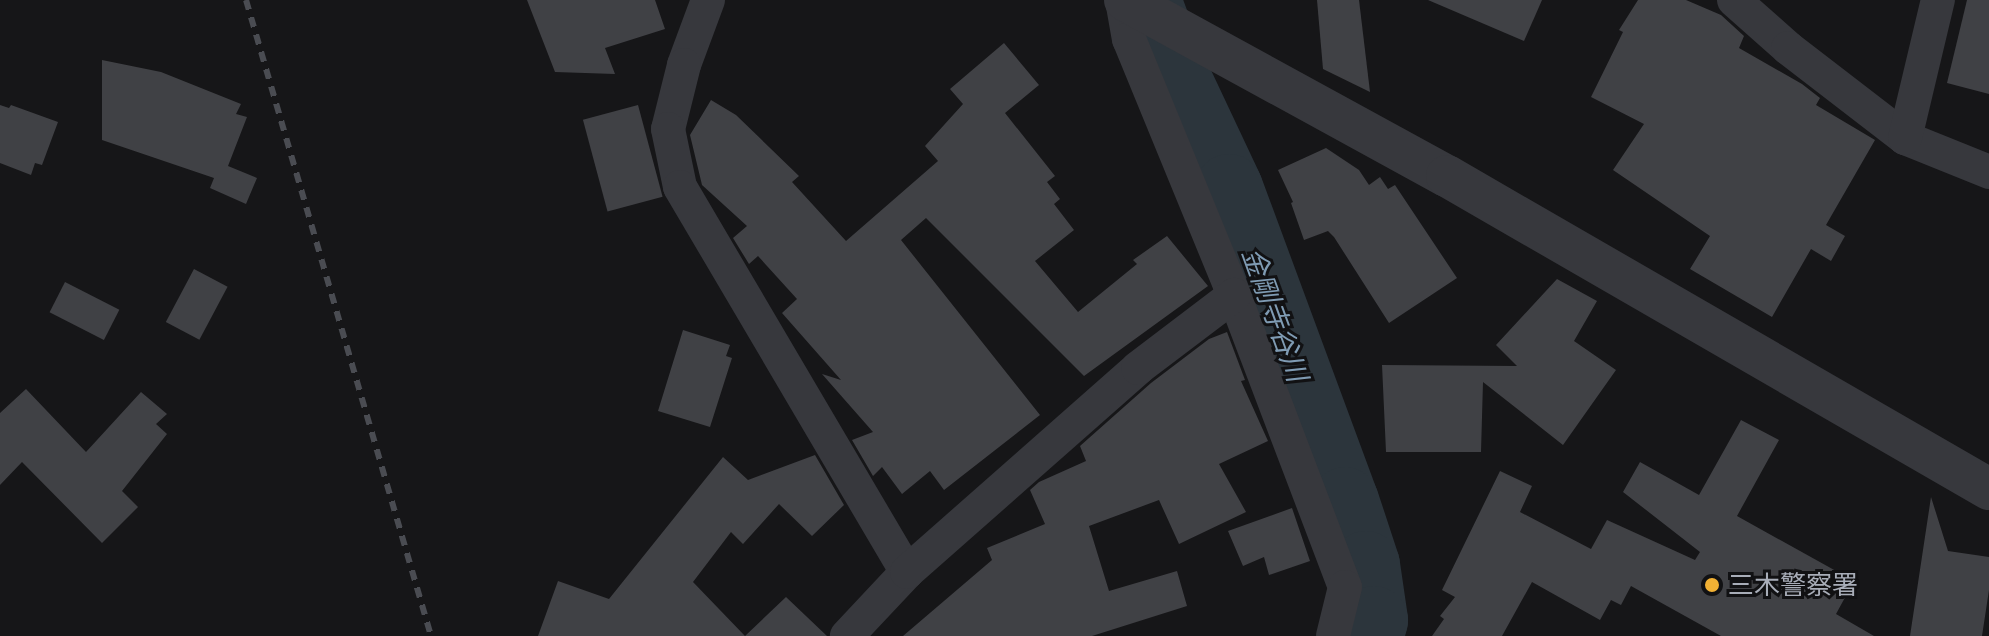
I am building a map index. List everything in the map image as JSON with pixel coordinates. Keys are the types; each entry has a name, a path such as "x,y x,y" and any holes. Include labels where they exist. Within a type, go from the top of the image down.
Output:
{"street":[{"path":"708,0 684,65 668,129 680,187 907,572"},
{"path":"1333,636 1345,587 1234,295 1129,39 1124,0 1177,17 1989,489"},
{"path":"1734,0 1788,48 1905,138 1989,172"},
{"path":"1905,138 1938,0"},
{"path":"847,636 907,572 1138,368 1234,295"}],"building":[{"path":"527,0 655,0 665,29 605,48 615,74 555,72"},
{"path":"1317,0 1359,0 1370,92 1323,69"},
{"path":"1428,0 1542,0 1524,41"},
{"path":"1638,0 1686,0 1721,15 1744,36 1739,48 1802,84 1820,98 1816,105 1875,140 1826,225 1845,236 1831,261 1811,249 1772,317 1690,269 1710,236 1613,170 1644,124 1591,97 1623,32 1619,30"},
{"path":"1967,0 1989,0 1989,94 1947,83"},
{"path":"1004,43 1039,85 1005,113 1055,176 1047,182 1060,199 1054,204 1074,230 1035,261 1078,312 1137,264 1133,260 1167,236 1208,286 1084,376 926,218 901,240 1040,415 944,490 930,471 902,494 882,467 873,476 852,440 873,432 822,374 841,380 782,313 797,299 758,256 749,264 733,238 747,226 702,185 690,135 711,100 736,115 799,176 792,182 846,241 938,161 925,146 963,104 950,89"},
{"path":"102,60 161,72 241,104 236,114 247,117 228,166 257,178 246,204 210,188 214,178 102,140"},
{"path":"0,105 9,108 11,105 58,122 42,165 35,163 31,175 0,163"},
{"path":"638,105 663,197 608,212 583,120"},
{"path":"1326,148 1359,170 1369,185 1380,177 1388,189 1395,185 1457,278 1389,323 1328,231 1304,240 1293,202 1278,170"},
{"path":"194,269 228,287 199,340 166,322"},
{"path":"1557,279 1597,301 1574,341 1616,370 1563,445 1483,382 1481,452 1386,452 1382,365 1517,366 1496,345"},
{"path":"65,282 119,310 104,340 50,312"},
{"path":"683,330 730,345 726,356 732,358 710,427 658,411"},
{"path":"1227,332 1245,380 1241,381 1268,441 1219,464 1246,512 1179,544 1159,500 1089,526 1109,591 1177,571 1187,606 1092,636 903,636 992,560 987,548 1045,524 1030,490 1039,482 1086,461 1080,446 1151,383 1209,339"},
{"path":"26,389 86,452 141,392 167,414 156,424 167,434 122,491 138,507 102,543 22,462 0,485 0,413"},
{"path":"1741,420 1779,440 1737,516 1854,581 1836,614 1874,636 1721,636 1631,586 1621,605 1611,600 1600,620 1532,582 1502,636 1432,636 1444,619 1440,616 1455,597 1442,590 1500,471 1532,486 1520,512 1591,549 1607,520 1695,560 1700,552 1623,492 1640,462 1699,495"},
{"path":"815,455 844,505 812,536 779,504 743,544 731,532 693,582 745,636 538,636 558,581 609,599 723,457 748,480"},
{"path":"1931,497 1948,551 1989,557 1989,590 1982,636 1910,636"},
{"path":"1292,508 1310,561 1269,575 1264,557 1243,566 1228,531"},
{"path":"786,597 827,636 745,636"}],"waterway":[{"name":"金剛寺谷川","path":"1147,0 1171,65 1229,188 1345,501 1366,565 1374,620 1370,636"}],"railway":[{"path":"246,0 431,636"}],"place":[{"name":"三木警察署","path":"1712,585"}]}
